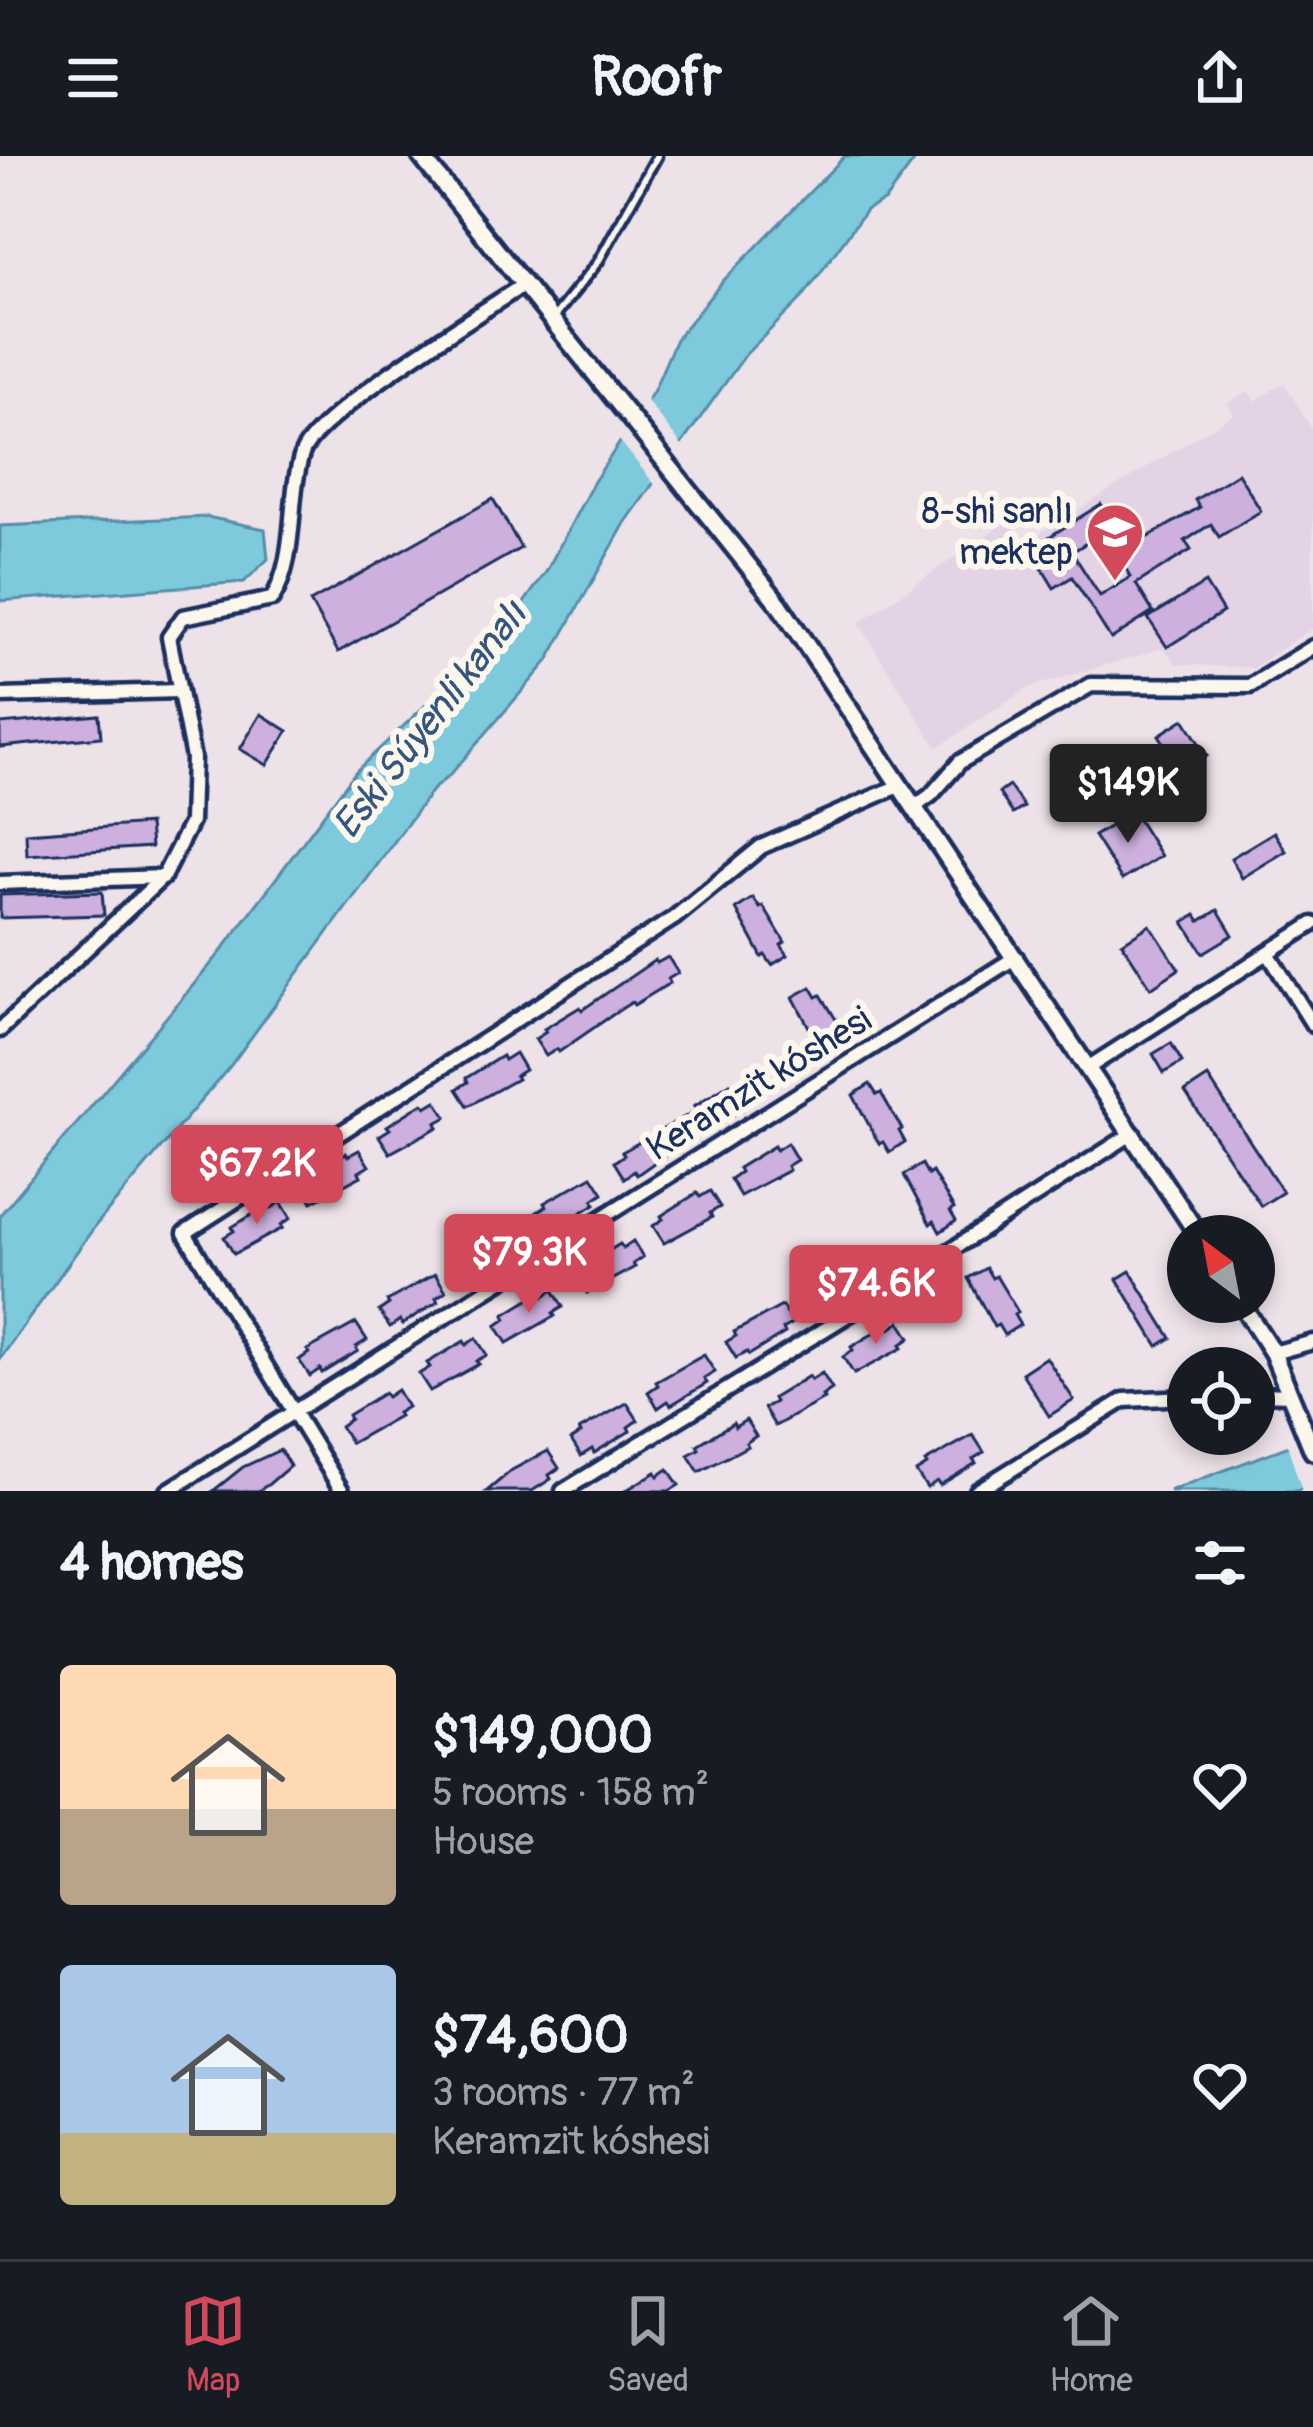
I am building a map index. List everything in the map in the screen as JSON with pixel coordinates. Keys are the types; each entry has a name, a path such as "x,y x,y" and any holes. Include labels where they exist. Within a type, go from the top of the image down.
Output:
{"street":[{"path":"422,156 778,604 1186,1215"},
{"path":"0,1030 163,877 191,822 194,758 169,637 183,617 272,599 285,577 292,502 304,448 374,384 523,285"},
{"path":"916,806 961,762 1091,685 1250,686 1313,647"},
{"path":"0,696 179,691"},
{"path":"342,1491 184,1233 674,918 761,847 901,784"},
{"path":"0,883 163,877"},
{"path":"1090,1067 1313,924"},
{"path":"1268,953 1313,1025"},
{"name":"Keramzit kóshesi","path":"167,1491 1016,957"},
{"path":"563,1491 1133,1133"},
{"path":"1275,1352 1313,1342"},
{"path":"1275,1358 1313,1450"},
{"path":"1275,1394 1291,1394"},
{"path":"976,1491 1124,1400 1167,1398"}],"lane":[{"path":"552,320 598,262 657,156"}],"shaded area":[{"name":"8-shi sanlı mektep","path":"1284,383 1313,431 1313,628 1253,668 1176,664 1164,648 1028,688 937,748 859,623 1009,520 1024,543 1234,414 1228,403 1248,391 1255,401"}],"water":[{"name":"Eski Súyenli kanalı","path":"845,156 918,156 885,200 866,210 802,298 746,354 625,523 548,661 432,790 231,1065 96,1225 0,1359 0,1215 221,952 356,771 503,632 546,572 593,483 653,392 676,339 722,282"},
{"path":"207,517 265,529 268,559 244,582 0,601 0,526"},
{"path":"1313,1437 1313,1483 1297,1491 1169,1491 1275,1455"}],"pier":[{"path":"643,396 686,451 659,490 616,436"},
{"path":"1313,1431 1313,1490 1302,1491 1286,1441"}],"building":[{"path":"1238,473 1261,511 1219,537 1211,524 1185,541 1191,550 1136,584 1153,612 1111,639 1072,577 1054,588 1034,555 1053,543 1049,537 1101,504 1115,525 1072,552 1100,596 1131,577 1117,555 1200,507 1195,500"},
{"path":"493,499 521,548 338,652 310,602"},
{"path":"1205,583 1223,612 1167,647 1148,618"},
{"path":"261,714 288,731 267,765 240,749"},
{"path":"99,715 101,737 0,747 0,724"},
{"path":"1184,719 1207,756 1182,771 1159,735"},
{"path":"1009,786 1024,807 1013,814 999,793"},
{"path":"1133,812 1161,856 1122,880 1094,836"},
{"path":"149,824 151,847 27,855 26,833"},
{"path":"1274,832 1286,851 1242,878 1231,858"},
{"path":"102,892 104,915 0,918 0,895"},
{"path":"753,898 785,942 781,945 788,955 772,965 762,957 736,909"},
{"path":"1218,910 1233,935 1203,953 1184,922 1196,915 1200,921"},
{"path":"1150,925 1179,969 1151,988 1122,943"},
{"path":"668,957 678,973 668,979 670,983 546,1056 535,1039 544,1029 582,1010 655,960"},
{"path":"811,987 843,1031 839,1034 846,1044 829,1054 823,1044 819,1046 793,997"},
{"path":"1171,1043 1182,1062 1164,1073 1153,1054"},
{"path":"515,1053 525,1070 468,1106 457,1089 468,1082 466,1078"},
{"path":"1208,1077 1283,1192 1261,1206 1185,1092"},
{"path":"743,1079 754,1096 743,1103 746,1107 697,1132 637,1175 634,1171 624,1178 614,1162 622,1152"},
{"path":"870,1084 877,1095 881,1093 902,1129 905,1142 889,1152 883,1142 879,1144 853,1095"},
{"path":"436,1101 447,1117 436,1123 438,1127 390,1153 379,1136 390,1129 387,1126 423,1103 426,1107"},
{"path":"787,1143 797,1160 787,1166 789,1170 740,1196 730,1179 740,1172 738,1168"},
{"path":"359,1150 369,1166 359,1172 361,1176 312,1202 302,1185 312,1179 310,1175"},
{"path":"922,1164 954,1209 950,1211 956,1221 940,1232 934,1221 930,1224 904,1175"},
{"path":"592,1176 603,1193 593,1200 595,1204 546,1229 536,1213 544,1203"},
{"path":"710,1191 720,1207 710,1213 712,1217 664,1243 653,1226 661,1216 697,1193 700,1197"},
{"path":"281,1202 291,1218 283,1228 234,1254 224,1237 234,1231 232,1227"},
{"path":"514,1225 525,1242 517,1252 468,1278 458,1261"},
{"path":"633,1241 643,1257 635,1267 587,1293 576,1276 586,1270 584,1266"},
{"path":"861,1256 872,1273 861,1280 864,1284 815,1309 805,1293 815,1287 813,1283"},
{"path":"986,1268 1018,1312 1014,1315 1020,1325 1004,1335 998,1325 994,1327 968,1278"},
{"path":"1130,1271 1171,1338 1158,1346 1117,1279"},
{"path":"435,1274 446,1291 436,1298 438,1302 390,1327 379,1311 387,1301"},
{"path":"553,1290 563,1307 507,1343 496,1326 506,1319 504,1315"},
{"path":"782,1306 793,1323 783,1329 785,1333 736,1358 726,1342 736,1336 734,1332"},
{"path":"900,1322 910,1338 902,1348 854,1374 843,1357 851,1347"},
{"path":"356,1323 367,1340 356,1347 358,1351 310,1376 299,1360 307,1350"},
{"path":"476,1338 487,1355 430,1391 419,1374 430,1367 427,1363"},
{"path":"704,1355 715,1372 704,1379 707,1383 658,1408 648,1392 656,1382"},
{"path":"1046,1357 1074,1400 1049,1416 1022,1373"},
{"path":"822,1373 832,1389 824,1399 775,1426 764,1408 809,1376 811,1380"},
{"path":"397,1390 407,1407 351,1443 340,1426 350,1419 348,1415"},
{"path":"627,1403 638,1420 628,1427 630,1431 581,1456 571,1440 579,1430"},
{"path":"746,1420 756,1436 748,1446 699,1472 688,1455 699,1449 697,1445"},
{"path":"973,1435 984,1452 973,1459 976,1463 927,1488 916,1472"},
{"path":"280,1450 290,1466 258,1491 213,1491 243,1467"},
{"path":"548,1451 559,1468 549,1475 551,1479 532,1491 487,1491 512,1470"},
{"path":"668,1469 679,1485 669,1491 625,1491 656,1472 658,1476"}],"place":[{"name":"8-shi sanlı mektep","path":"1115,583"}]}
